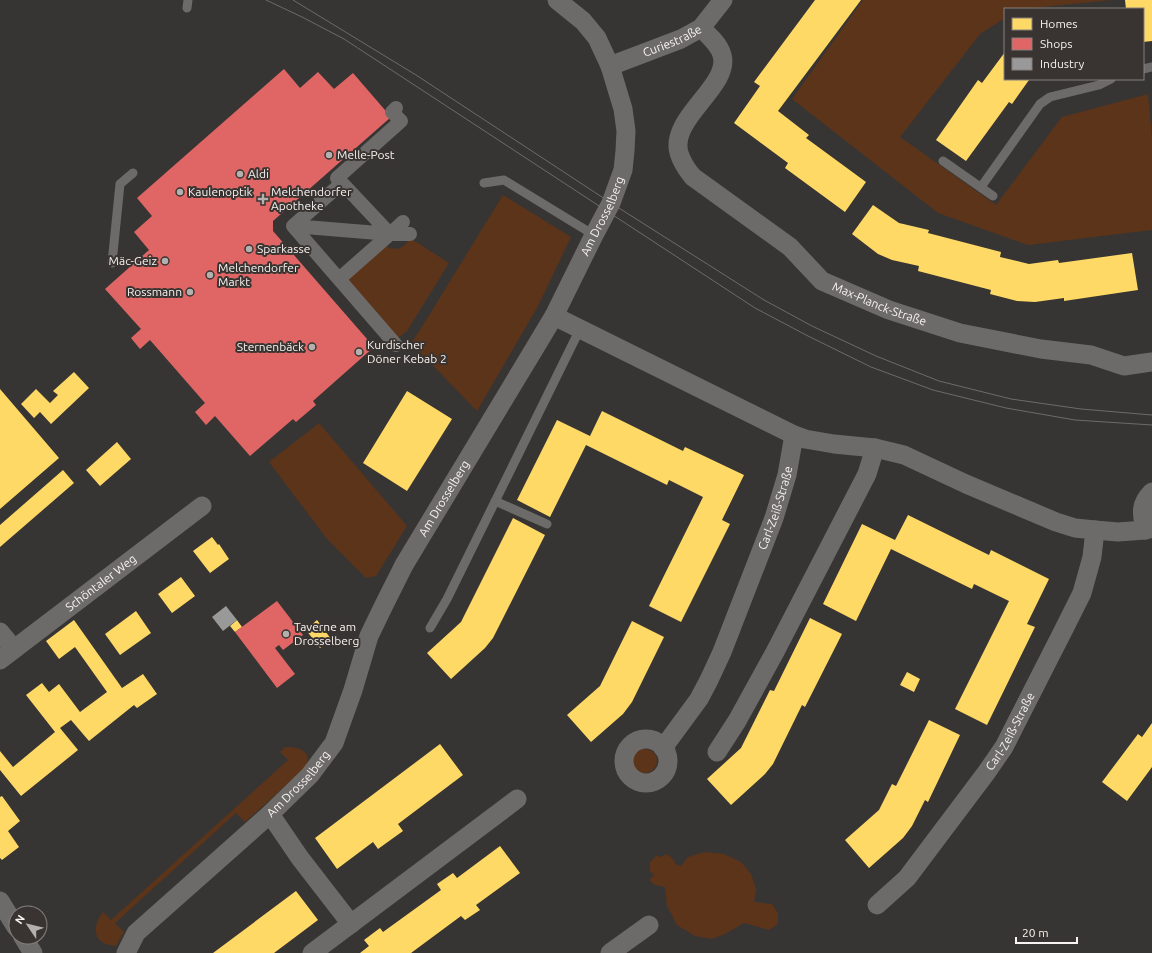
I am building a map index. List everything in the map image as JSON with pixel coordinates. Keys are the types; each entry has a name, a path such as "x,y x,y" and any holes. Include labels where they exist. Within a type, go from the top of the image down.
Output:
{"street":[{"name":"Am Drosselberg","path":"126,953 136,933 270,814 310,775 334,743 353,690 369,636 404,565 530,358 554,316 611,203 623,170 626,131 623,109 610,66 597,38 582,20 557,0"},
{"name":"Curiestraße","path":"610,66 681,39 701,28 723,0"},
{"name":"Max-Planck-Straße","path":"701,28 715,42 722,55 723,66 716,81 686,121 679,138 678,152 683,164 693,177 790,246 822,281 889,310 960,333 1041,349 1091,355 1124,366 1152,362"},
{"path":"390,234 337,178 402,121 392,112 396,108"},
{"path":"293,226 342,183"},
{"path":"338,279 403,222"},
{"path":"293,226 390,234 410,234"},
{"path":"293,226 396,345"},
{"path":"554,316 794,435 805,439 834,444 875,448 904,455 966,484 1056,522 1076,528 1118,532 1148,529 1142,510 1143,504 1152,492"},
{"name":"Carl-Zeiß-Straße","path":"663,748 698,699 722,652 774,518 787,475 794,435"},
{"path":"717,752 737,721 775,652 867,474 875,448"},
{"name":"Schöntaler Weg","path":"7,654 202,506"},
{"name":"Carl-Zeiß-Straße","path":"877,905 907,878 1004,747 1082,593 1092,558 1095,530"},
{"path":"0,632 7,654"},
{"path":"312,953 517,798"},
{"path":"270,814 300,858 351,924"},
{"path":"0,902 8,914"},
{"path":"610,953 649,925"}],"lane":[{"path":"981,187 1040,104 1050,97 1098,85 1109,80"},
{"path":"943,160 993,196"},
{"path":"112,263 120,184 133,172"},
{"path":"484,183 504,180 594,235"},
{"path":"430,628 450,592 531,431 580,329"},
{"path":"495,501 547,524"}],"shaded area":[{"path":"863,0 1111,0 1033,8 1004,8 1004,19 980,34 900,137 996,205 1062,117 1148,94 1152,138 1152,230 1028,245 938,213 792,99"},
{"path":"503,195 571,237 538,306 477,411 411,343"},
{"path":"410,238 449,263 407,331 397,339 344,278 386,246 393,249 403,247"},
{"path":"319,423 407,526 376,576 366,578 327,539 269,462"},
{"path":"285,747 300,749 307,754 307,763 304,769 245,822 236,813 115,923 124,932 116,946 106,944 101,941 96,934 96,926 103,912 111,920 288,760 280,752"},
{"path":"645,749 654,752 657,761 654,770 645,773 636,770 633,761 636,752"},
{"path":"705,852 724,854 741,862 751,874 756,889 754,902 772,904 778,913 778,924 769,930 744,923 725,934 712,939 695,936 677,925 667,906 665,887 655,885 649,880 654,875 650,871 650,862 657,855 660,857 667,854 674,860 675,864 681,866 688,857"}],"building: Homes":[{"path":"815,0 861,0 778,111 809,135 806,138 866,182 845,212 785,168 788,163 734,123 760,86 754,82"},
{"path":"1125,0 1152,0 1152,41 1144,42 1144,8 1126,8"},
{"path":"1004,53 1004,80 1029,80 1012,104 1009,102 966,161 936,140 978,80 982,83"},
{"path":"873,205 899,223 929,230 928,233 1001,252 1000,257 1029,264 1058,260 1059,263 1132,253 1138,290 1064,301 1064,298 1035,302 1017,301 990,294 991,290 918,271 919,266 892,260 878,254 852,234"},
{"path":"74,372 89,388 51,424 40,412 34,418 21,404 36,389 50,403 58,395 53,391"},
{"path":"0,389 59,458 0,509"},
{"path":"407,391 452,419 407,491 363,463"},
{"path":"602,411 683,451 685,447 744,475 722,520 730,524 681,622 649,606 703,497 669,480 667,485 586,445 550,517 517,500 557,420 590,436"},
{"path":"117,442 131,459 100,486 86,470"},
{"path":"63,470 74,483 0,547 0,525"},
{"path":"908,515 989,555 991,550 1049,579 1027,624 1035,627 987,725 955,709 1009,601 974,584 972,589 891,549 856,621 823,604 862,524 895,540"},
{"path":"513,518 545,535 493,638 485,648 451,679 427,653 461,622"},
{"path":"212,537 218,545 219,544 229,559 210,573 193,551"},
{"path":"181,577 195,596 172,613 158,594"},
{"path":"136,611 151,633 120,655 105,634"},
{"path":"810,618 842,634 805,707 802,705 773,764 765,774 731,805 707,779 741,748 770,690 774,691"},
{"path":"74,620 122,688 143,674 157,694 137,708 134,705 89,741 71,720 60,728 78,750 21,796 0,770 0,751 13,767 55,732 26,695 42,683 49,692 59,684 80,712 107,692 75,647 59,659 46,641"},
{"path":"237,620 242,627 235,632 230,626"},
{"path":"317,620 331,639 320,648 306,630"},
{"path":"632,621 664,637 632,702 623,714 591,742 567,715 600,686"},
{"path":"907,672 920,679 914,692 900,685"},
{"path":"929,720 960,735 928,802 925,800 912,826 903,838 869,868 845,840 879,810 892,784 896,786"},
{"path":"1152,723 1152,767 1127,801 1102,782 1138,734 1142,737"},
{"path":"440,744 463,775 398,824 403,831 378,849 373,842 337,869 315,838"},
{"path":"2,796 20,821 8,831 19,847 2,860 0,858 0,797"},
{"path":"500,846 520,873 476,905 480,910 465,920 461,916 411,953 360,953 369,946 364,940 380,928 383,932 441,890 437,884 453,873 457,878"},
{"path":"296,891 318,920 274,953 213,953"}],"building: Shops":[{"name":"Melchendorfer Markt","path":"284,69 300,88 318,72 334,89 353,73 391,117 273,221 273,231 374,347 313,401 316,405 296,422 293,419 250,456 215,416 206,425 195,412 205,403 150,340 140,349 131,338 141,329 105,289 149,250 134,232 152,216 137,198"},
{"path":"277,601 303,635 283,650 279,645 275,648 295,674 277,688 235,632"}],"building: Industry":[{"path":"226,606 237,620 223,631 212,617"}],"tram line":[{"path":"266,0 344,39 755,308 871,367 933,390 1006,408 1075,420 1152,425"},
{"path":"293,0 416,75 611,203 764,300 812,326 876,356 939,381 1011,399 1081,409 1152,415"}],"place":[{"name":"Melle-Post","path":"329,155"},
{"name":"Aldi","path":"240,174"},
{"name":"Kaulenoptik","path":"180,192"},
{"name":"Melchendorfer Apotheke","path":"263,199"},
{"name":"Sparkasse","path":"249,249"},
{"name":"Mäc-Geiz","path":"165,261"},
{"name":"Melchendorfer Markt","path":"210,275"},
{"name":"Rossmann","path":"190,292"},
{"name":"Sternenbäck","path":"312,347"},
{"name":"Kurdischer Döner Kebab 2","path":"359,352"},
{"name":"Taverne am Drosselberg","path":"286,634"}]}
